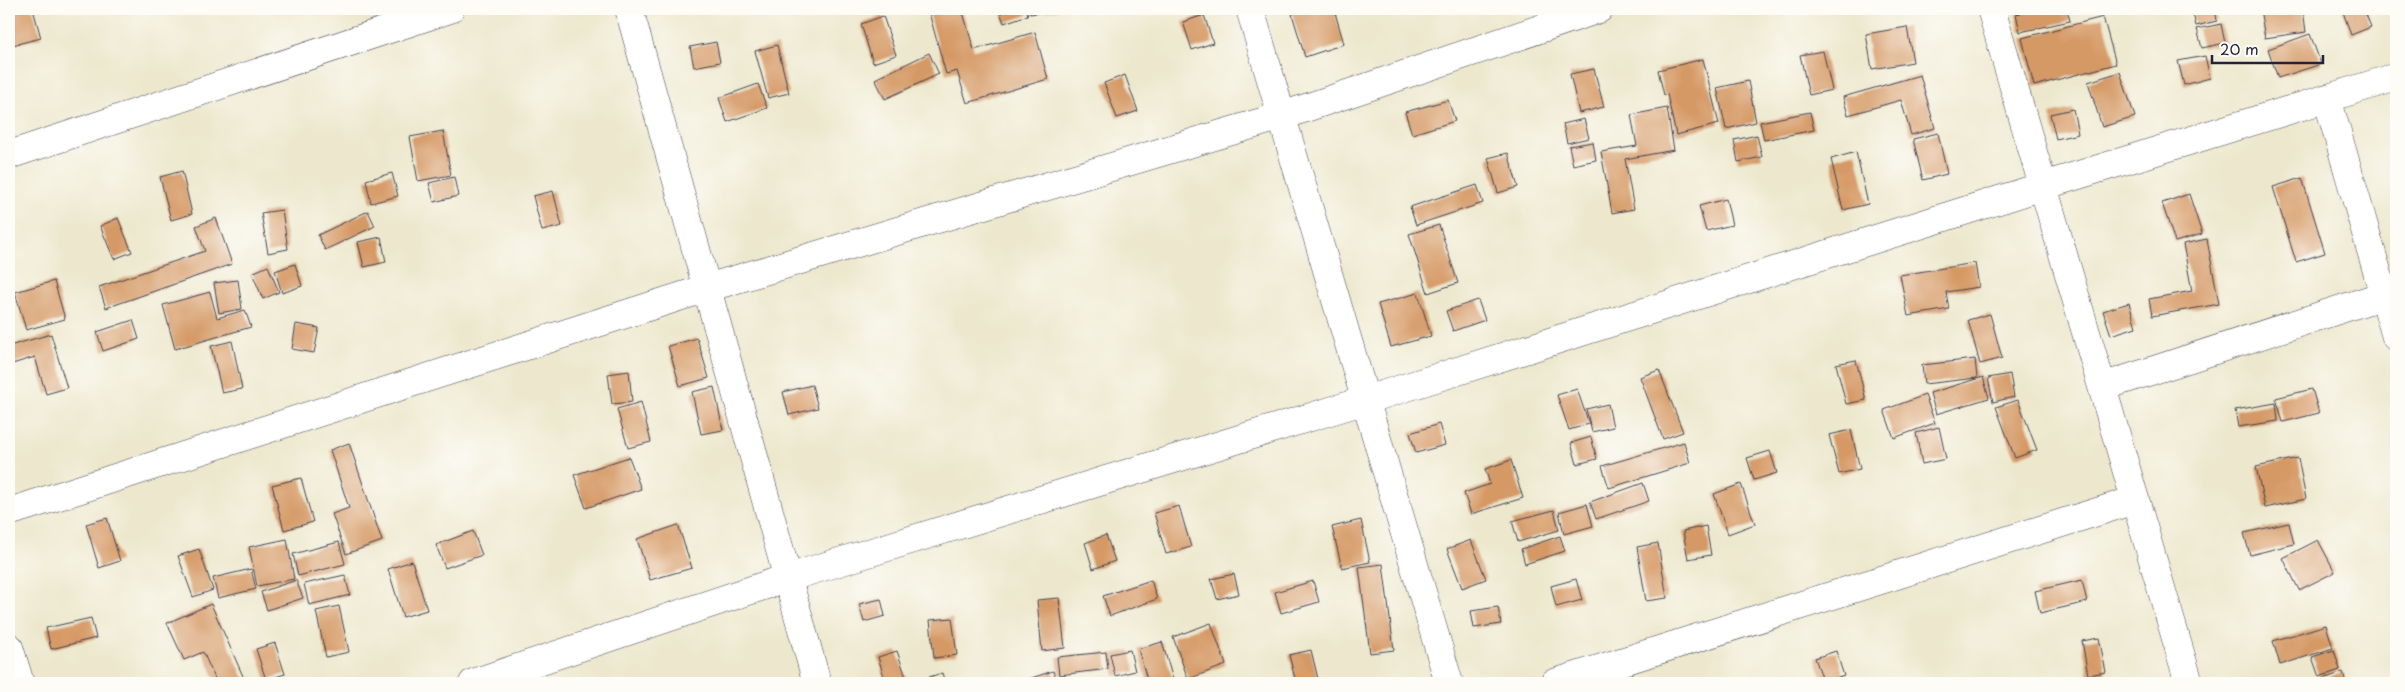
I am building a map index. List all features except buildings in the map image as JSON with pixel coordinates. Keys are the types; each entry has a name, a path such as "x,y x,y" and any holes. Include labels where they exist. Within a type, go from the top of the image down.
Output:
{"street":[{"path":"9,156 450,9"},
{"path":"629,9 817,683"},
{"path":"1250,9 1450,683"},
{"path":"9,512 707,288 1282,116 1599,9"},
{"path":"1991,9 2189,683"},
{"path":"473,683 788,578 1366,400 2396,76"},
{"path":"2327,98 2396,337"},
{"path":"2102,387 2384,295"},
{"path":"1554,683 2135,500"},
{"path":"9,647 20,683"}]}
